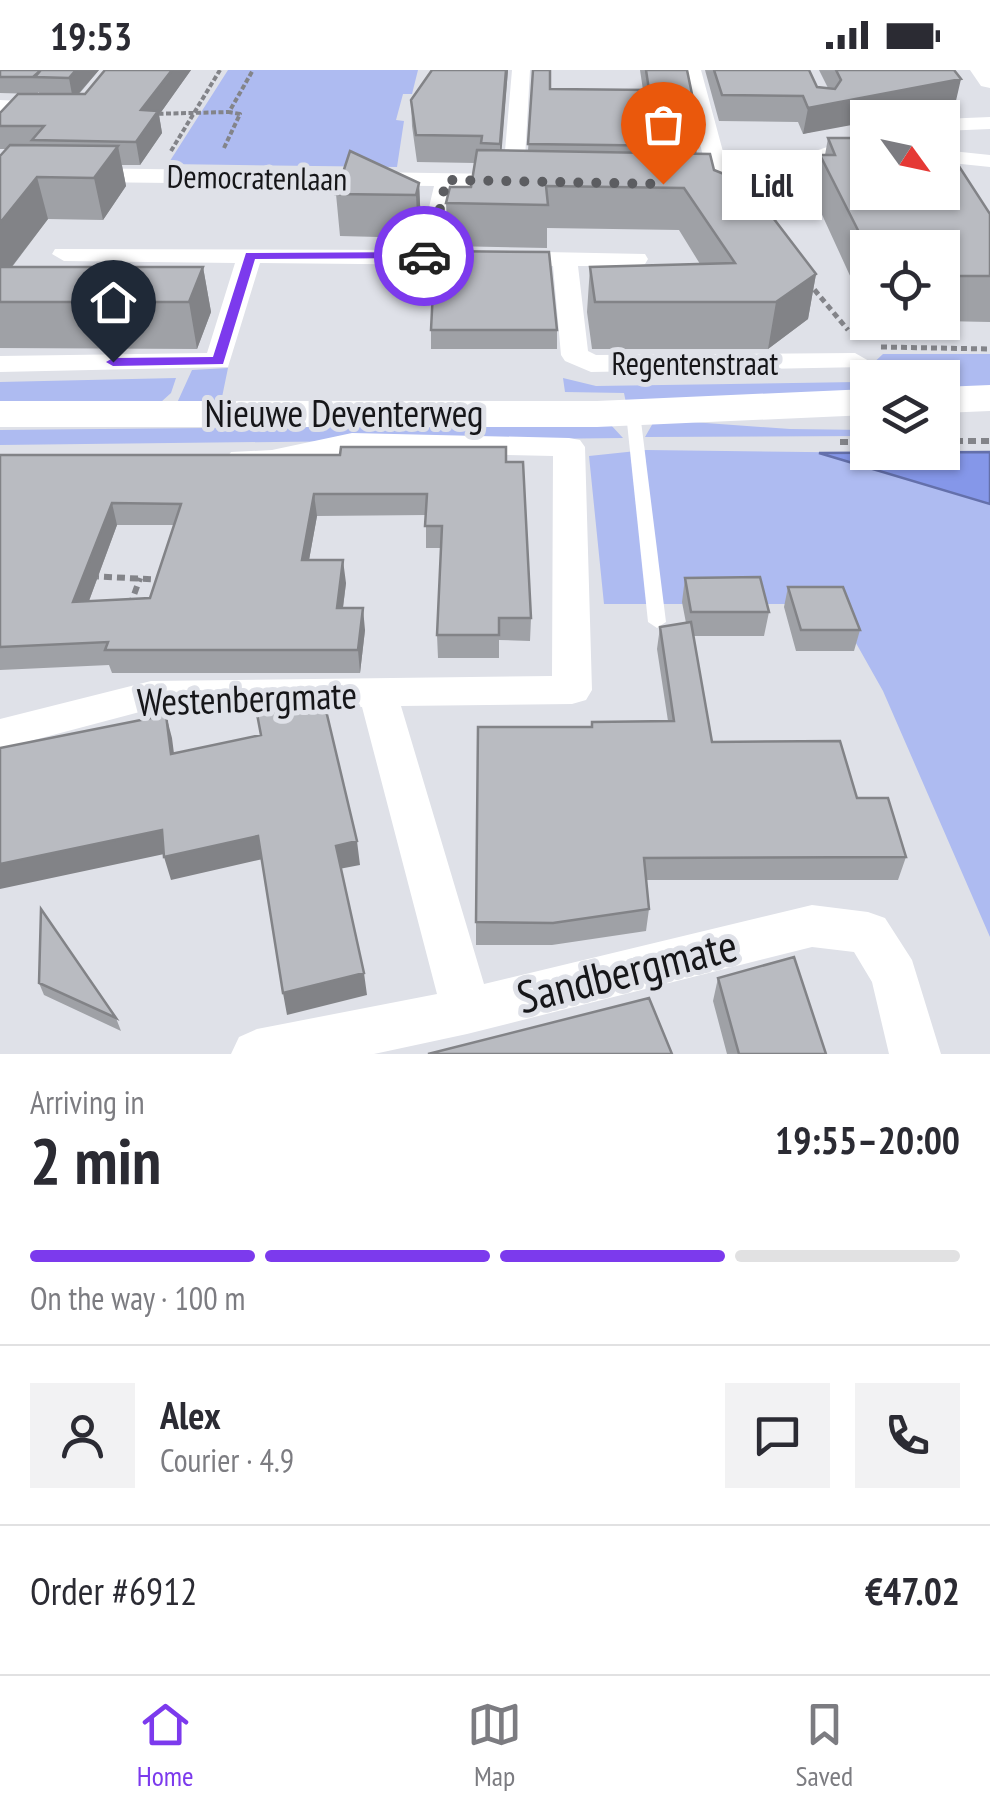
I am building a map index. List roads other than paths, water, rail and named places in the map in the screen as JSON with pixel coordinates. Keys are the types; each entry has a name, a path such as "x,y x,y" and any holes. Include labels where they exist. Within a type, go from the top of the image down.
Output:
{"main road":[{"path":"983,70 990,80"},
{"path":"960,399 990,398"},
{"name":"Nieuwe Deventerweg","path":"0,414 632,413 850,403"},
{"name":"Nieuwe Deventerweg","path":"688,411 850,418"},
{"path":"960,418 990,418"}],"street":[{"path":"0,106 80,110 114,70"},
{"path":"512,181 521,70"},
{"path":"692,70 715,160 738,185"},
{"path":"960,126 990,123"},
{"path":"833,129 850,137"},
{"path":"960,129 990,131"},
{"path":"682,184 738,185 850,146"},
{"path":"960,158 990,160"},
{"name":"Democratenlaan","path":"2,176 550,182"},
{"path":"430,256 446,180"},
{"path":"64,254 165,261 250,255 636,258"},
{"path":"0,364 218,361 250,255"},
{"name":"Regentenstraat","path":"565,258 575,354 591,364 858,345"},
{"name":"Westenbergmate","path":"0,734 151,695 572,690 569,447 352,442 272,459 218,459"},
{"name":"Westenbergmate","path":"378,694 466,1010"},
{"name":"Sandbergmate","path":"257,1054 466,1010 812,926 868,933 895,976 916,1054"}],"lane":[{"path":"632,413 657,622"}],"place":[{"name":"Lidl","path":"663,184"}]}
